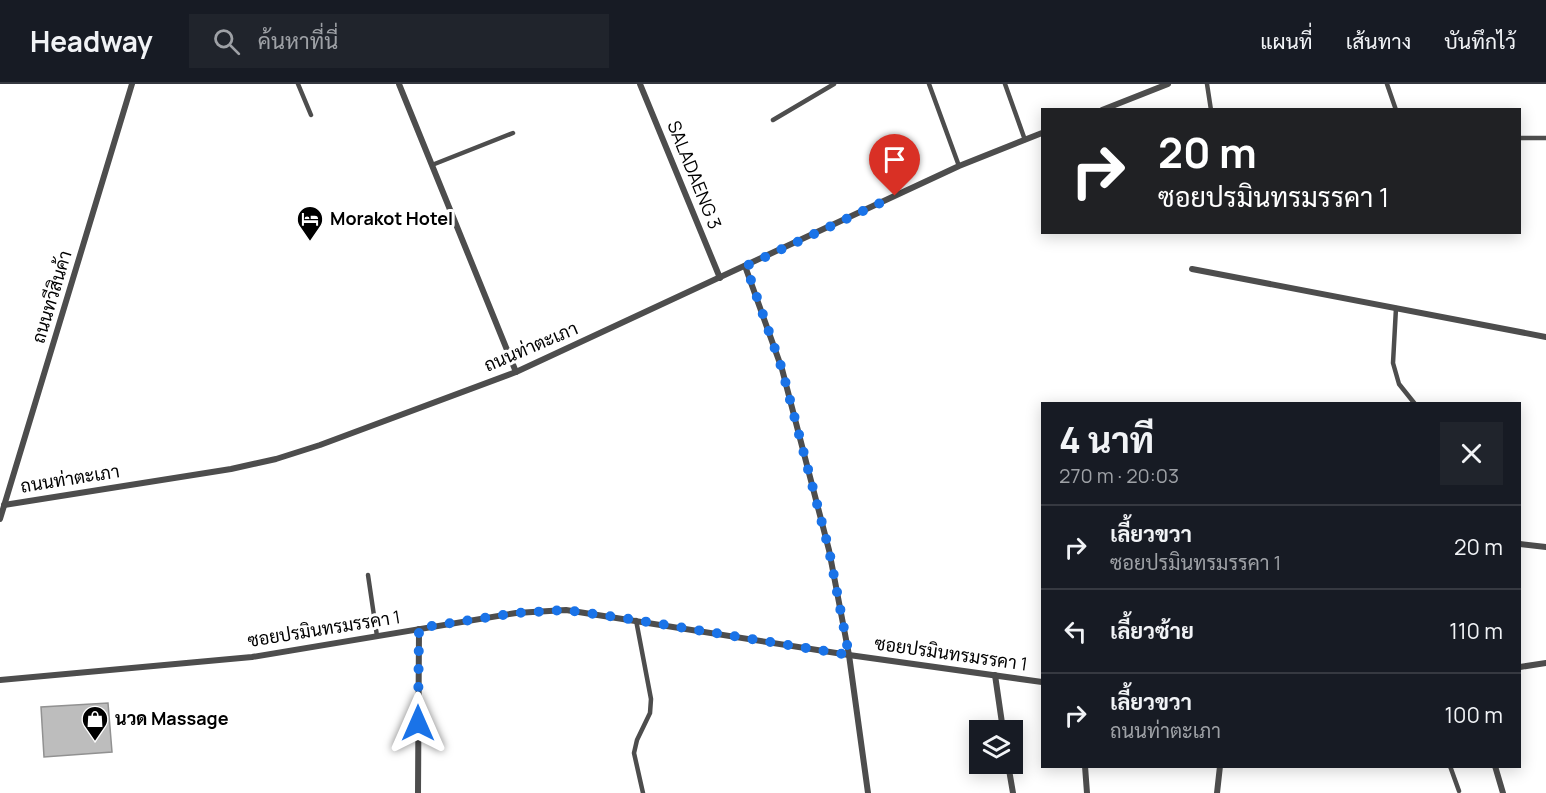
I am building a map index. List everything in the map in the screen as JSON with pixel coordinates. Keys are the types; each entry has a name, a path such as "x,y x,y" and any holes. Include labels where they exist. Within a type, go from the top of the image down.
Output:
{"street":[{"name":"ถนนทวีสินค้า","path":"0,519 132,84"},
{"path":"399,84 516,372"},
{"name":"SALADAENG 3","path":"640,84 720,278"},
{"path":"1107,108 1167,84"},
{"name":"ถนนท่าตะเภา","path":"4,505 231,469 276,459 516,372 959,166 1041,133"},
{"path":"746,266 782,369 829,550 849,655 868,793"},
{"path":"1192,269 1546,337"},
{"path":"1521,544 1546,547"},
{"name":"ซอยปรมินทรมรรคา 1","path":"0,681 252,657 516,613 566,610 849,655 1041,682"},
{"path":"418,793 419,628"},
{"path":"1521,667 1546,663"},
{"path":"995,675 1002,720"},
{"path":"1084,768 1087,793"},
{"path":"1217,793 1220,768"},
{"path":"1496,768 1503,793"},
{"path":"1010,774 1013,793"}],"lane":[{"path":"298,84 311,115"},
{"path":"773,120 834,84"},
{"path":"929,84 959,166"},
{"path":"1005,84 1025,140"},
{"path":"1207,84 1211,108"},
{"path":"1387,84 1395,108"},
{"path":"432,165 513,133"},
{"path":"1521,138 1546,138"},
{"path":"1396,308 1393,363 1399,384 1413,402"},
{"path":"369,576 377,636"},
{"path":"636,620 651,699 650,713 637,740 634,753 643,793"},
{"path":"1451,768 1459,791"}],"building":[{"path":"108,703 112,752 44,757 41,707"}],"place":[{"name":"Morakot Hotel","path":"310,242"},
{"name":"นวด Massage","path":"95,742"}],"route":[{"path":"418,723 419,628 516,613 566,610 849,655 829,550 782,369 746,266 895,196"}]}
